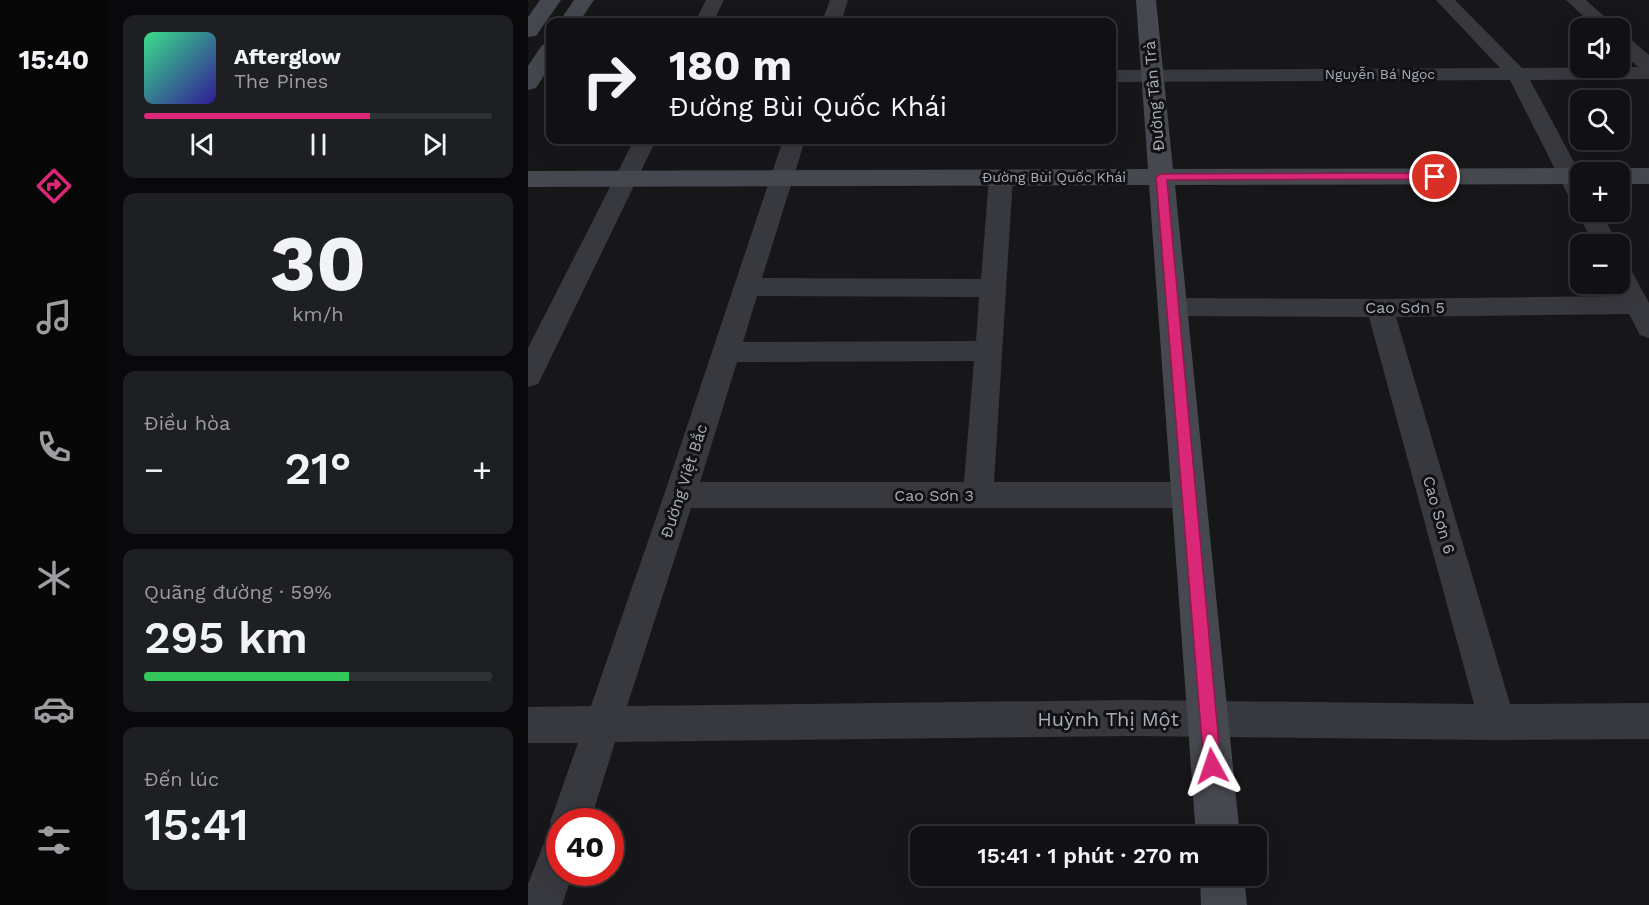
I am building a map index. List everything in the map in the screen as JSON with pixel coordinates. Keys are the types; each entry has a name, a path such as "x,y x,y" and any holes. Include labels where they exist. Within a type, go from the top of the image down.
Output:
{"street":[{"path":"528,31 551,0"},
{"path":"572,18 584,0"},
{"path":"706,18 715,0"},
{"path":"833,18 839,0"},
{"name":"Đường Tân Trà","path":"1146,0 1217,826"},
{"path":"1445,0 1517,74 1570,170"},
{"path":"1575,0 1596,18"},
{"path":"1630,49 1649,66"},
{"path":"528,83 546,56"},
{"name":"Nguyễn Bá Ngọc","path":"1116,76 1649,73"},
{"path":"528,375 643,144"},
{"name":"Đường Việt Bắc","path":"575,808 680,495 793,144"},
{"path":"1630,176 1649,176"},
{"path":"978,495 1001,177"},
{"name":"Đường Bùi Quốc Khái","path":"528,179 1161,177 1570,183"},
{"path":"747,287 993,288"},
{"path":"1630,291 1649,328"},
{"name":"Cao Sơn 5","path":"1172,307 1380,308 1637,305"},
{"name":"Cao Sơn 6","path":"1380,308 1497,722"},
{"path":"726,352 988,351"},
{"name":"Cao Sơn 3","path":"680,495 1188,495"},
{"name":"Huỳnh Thị Một","path":"528,725 1208,719 1649,721"},
{"path":"542,905 548,886"},
{"path":"1223,886 1224,905"}],"route":[{"path":"1212,766 1161,177 1435,177"}]}
